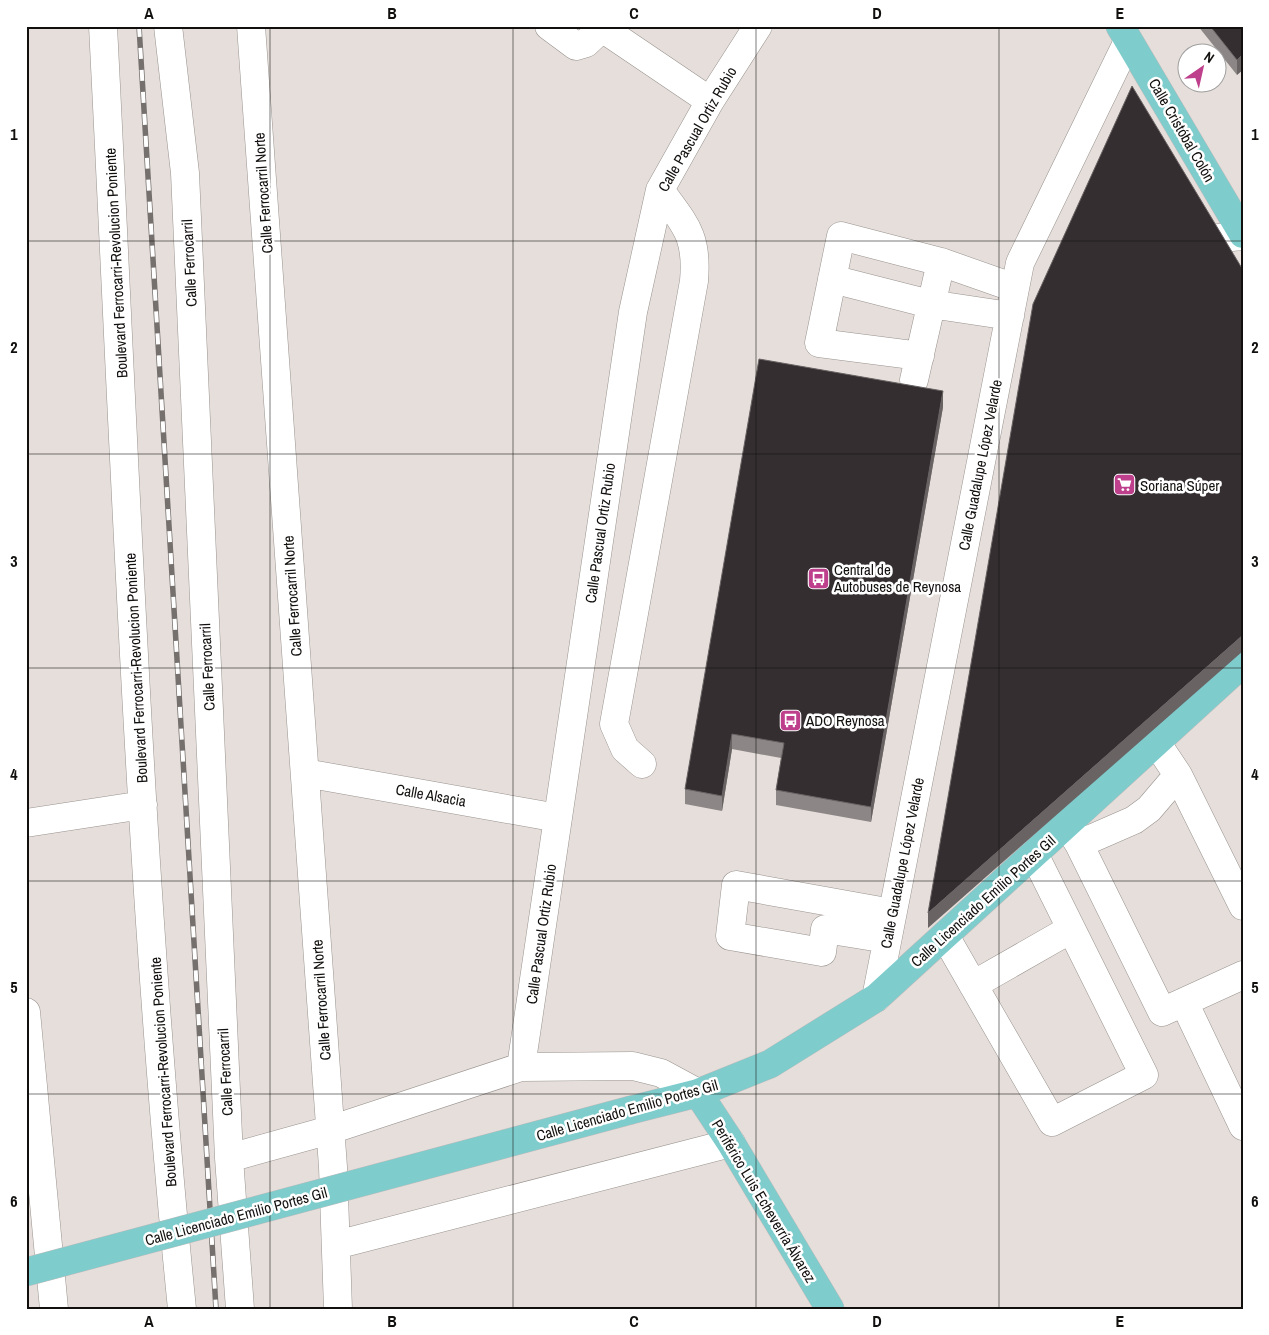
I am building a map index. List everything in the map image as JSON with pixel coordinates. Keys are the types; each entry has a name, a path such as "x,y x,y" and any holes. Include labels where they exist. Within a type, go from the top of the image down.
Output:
{"main road":[{"name":"Calle Cristóbal Colón","path":"1124,33 1243,235"},
{"name":"Calle Licenciado Emilio Portes Gil","path":"26,1272 698,1093 770,1064 876,998 1034,854 1073,834 1156,742 1236,670"},
{"name":"Periférico Luis Echeverría Álvarez","path":"698,1093 731,1143 830,1309"}],"street":[{"name":"Boulevard Ferrocarri-Revolucion Poniente","path":"103,26 144,805 168,1146 182,1309"},
{"name":"Calle Ferrocarril","path":"168,26 185,173 229,1158 240,1309"},
{"name":"Calle Ferrocarril Norte","path":"251,26 333,1167 336,1245"},
{"path":"550,26 576,46 586,44 603,27 710,101"},
{"name":"Calle Pascual Ortiz Rubio","path":"522,1067 633,312 660,190 710,101 758,26"},
{"name":"Calle Guadalupe López Velarde","path":"876,998 1020,262 1124,33"},
{"path":"642,764 625,749 614,724 694,281 696,257 690,233 660,190"},
{"path":"1158,244 1243,235"},
{"path":"941,262 917,368 819,343 841,236 941,262 1015,288"},
{"path":"1187,241 1202,264"},
{"path":"832,279 930,304 1010,316"},
{"path":"1234,637 1236,670"},
{"path":"1156,742 1178,775 1243,906"},
{"name":"Calle Alsacia","path":"305,773 558,818"},
{"path":"1178,775 1149,810 1134,820 1073,834 1162,1012 1243,975"},
{"path":"26,823 144,805"},
{"path":"944,936 1052,1122 1144,1075 1034,854"},
{"path":"887,939 825,930 822,952 730,936 736,885 892,913"},
{"path":"973,984 1071,929"},
{"path":"1184,1002 1243,1126"},
{"path":"26,1012 54,1309"},
{"path":"229,1158 330,1130 522,1067 633,1066 661,1073 698,1093"},
{"path":"338,1309 336,1245 731,1143"}],"building":[{"path":"1210,26 1243,26 1243,54 1237,60 1226,46 1226,42 1223,42"},
{"name":"Soriana Súper","path":"1132,86 1243,270 1243,635 928,913 1033,304"},
{"name":"Central de Autobuses de Reynosa","path":"759,359 943,391 871,807 776,790 784,743 732,734 722,796 685,789"}],"railway":[{"path":"139,26 216,1309"}],"place":[{"name":"Soriana Súper","path":"1124,485"},
{"name":"Central de Autobuses de Reynosa","path":"818,578"},
{"name":"ADO Reynosa","path":"790,720"}]}
